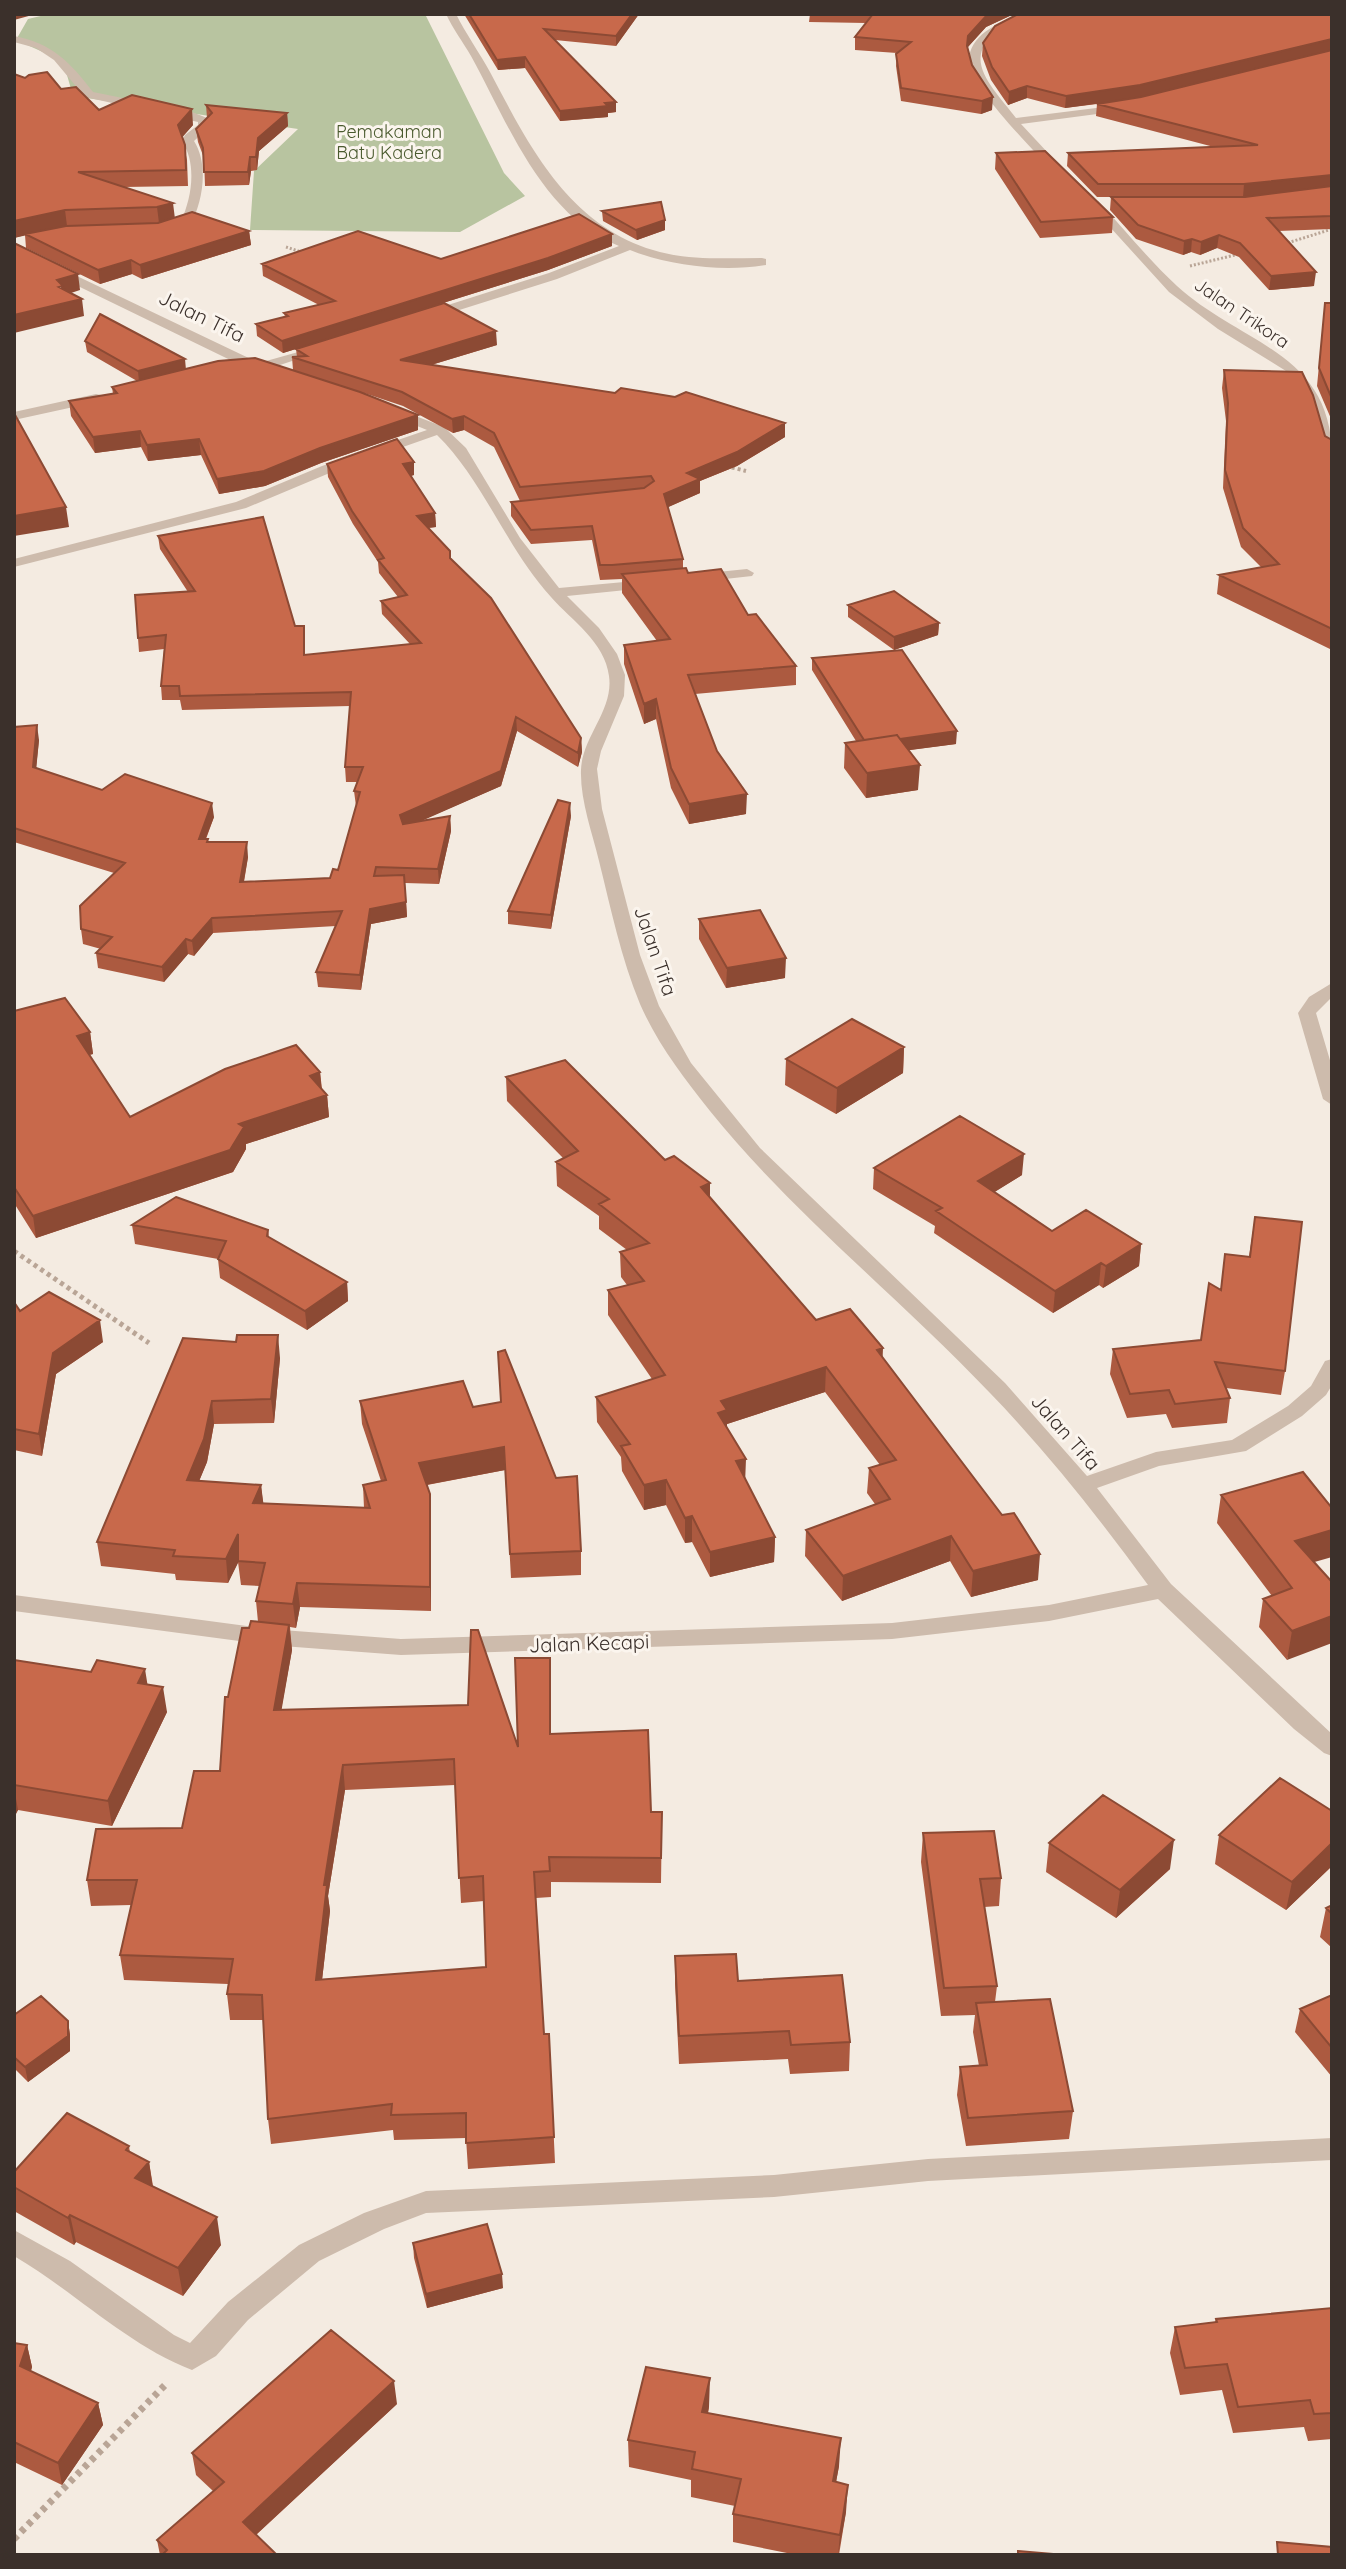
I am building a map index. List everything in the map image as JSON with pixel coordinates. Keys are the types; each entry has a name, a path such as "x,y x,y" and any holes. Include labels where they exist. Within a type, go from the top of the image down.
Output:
{"street":[{"path":"451,14 535,165 564,202 588,225 627,247 683,261 762,262"},
{"path":"1031,14 991,32 974,51 976,71 1013,122 1065,176"},
{"path":"14,39 42,45 56,53 89,95 192,115 203,120 204,126 188,141 194,148 196,162 191,213 181,225 159,230"},
{"path":"1013,122 1139,104"},
{"name":"Jalan Trikora","path":"1109,203 1089,199 1173,289 1201,311 1291,368 1308,386 1332,453"},
{"name":"Jalan Tifa","path":"18,245 243,366 296,379"},
{"path":"421,318 553,276 627,247"},
{"path":"243,366 334,344"},
{"path":"14,416 108,396"},
{"name":"Jalan Tifa","path":"380,406 439,430 461,451 555,593 594,631 617,675 616,696 593,751 589,769 594,809 631,955 650,1006 683,1065 753,1152 998,1388 1083,1485 1163,1590 1302,1723 1332,1747"},
{"path":"14,563 241,505 327,469 439,430"},
{"path":"688,579 747,573"},
{"path":"555,593 658,582"},
{"path":"1332,988 1315,1001 1307,1013 1332,1099"},
{"path":"1083,1485 1156,1459 1238,1446 1295,1411 1319,1390 1332,1366"},
{"name":"Jalan Kecapi","path":"14,1603 269,1637 401,1647 892,1631 1049,1613 1163,1590"},
{"path":"14,2242 60,2269 164,2344 192,2357 206,2347 238,2311 309,2253 374,2221 426,2202 774,2186 928,2170 1332,2149"}],"path":[{"path":"1276,246 1320,235 1329,230 1330,219"},
{"path":"286,247 310,255"},
{"path":"1162,274 1247,252"},
{"path":"717,463 746,471"},
{"path":"14,1251 149,1343"},
{"path":"14,2539 192,2357"}],"green space":[{"name":"Pemakaman Batu Kadera","path":"49,14 425,14 504,173 525,196 460,232 250,230 254,171 298,129 73,96 63,61 16,40 28,19"}],"building":[{"path":"469,14 632,14 616,36 544,29 616,102 605,103 608,106 560,111 525,57 497,60"},
{"path":"873,14 988,14 968,36 967,46 972,65 993,97 982,101 901,88 896,54 911,42 855,37"},
{"path":"1018,14 1332,14 1332,39 1140,85 1066,96 1027,86 1009,92 992,67 983,43 995,26"},
{"path":"1332,50 1332,175 1244,184 1098,184 1068,153 1258,145 1097,104 1141,97"},
{"path":"47,72 61,89 76,87 99,110 132,95 192,109 178,125 185,145 186,170 78,172 173,203 157,207 65,210 14,221 14,74 25,78"},
{"path":"206,105 287,113 258,138 256,157 250,157 248,172 204,172 203,148 196,129 212,113"},
{"path":"1045,151 1113,217 1041,222 996,153"},
{"path":"1332,186 1332,216 1267,218 1316,272 1271,276 1240,243 1219,235 1201,242 1192,239 1184,241 1138,225 1111,197 1245,197"},
{"path":"661,202 665,220 636,230 602,211"},
{"path":"192,212 249,231 140,265 131,260 98,270 25,234 66,226 158,223"},
{"path":"579,214 612,234 548,258 282,341 256,324 288,316 284,313 335,301 262,264 358,231 441,259"},
{"path":"14,243 78,274 57,280 63,286 59,287 82,299 14,315"},
{"path":"444,303 496,331 400,360 615,393 621,388 675,397 686,392 785,423 737,452 687,473 700,479 664,494 683,559 600,565 592,526 531,530 511,502 644,488 654,481 651,476 520,487 494,433 464,416 452,419 402,392 292,357 307,356 296,349"},
{"path":"1325,303 1332,303 1332,399 1319,368"},
{"path":"100,314 185,359 138,371 85,341"},
{"path":"255,358 360,392 418,415 320,448 264,471 217,479 199,439 147,445 140,431 93,437 69,401 117,393 112,387 218,361"},
{"path":"1224,370 1302,372 1313,395 1325,436 1332,440 1332,629 1219,575 1279,564 1243,528 1225,470 1228,403"},
{"path":"14,413 66,507 14,516"},
{"path":"397,439 414,462 403,464 435,513 417,516 450,551 450,558 491,598 581,738 578,753 516,717 501,771 400,815 403,824 450,816 438,869 376,867 374,876 404,875 406,902 370,909 360,975 316,972 342,911 212,918 192,941 186,939 162,967 96,953 112,937 81,929 80,906 125,863 14,828 14,727 37,725 33,767 102,790 125,774 212,803 199,839 208,839 207,842 247,842 240,882 330,878 333,869 338,870 360,792 354,791 363,767 345,767 351,692 180,696 179,686 161,686 166,635 138,638 135,595 195,591 158,536 263,517 295,626 304,626 304,655 421,643 381,601 407,595 378,560 384,558 352,511 327,464"},
{"path":"686,568 688,573 721,569 748,615 756,614 796,666 688,675 717,751 747,794 689,804 671,768 656,699 644,704 624,645 670,639 622,574"},
{"path":"894,591 939,623 894,637 848,605"},
{"path":"902,650 957,731 900,739 897,735 864,740 812,658"},
{"path":"897,735 920,765 867,773 845,743"},
{"path":"558,800 570,803 551,915 508,911"},
{"path":"760,910 786,958 727,968 699,919"},
{"path":"65,998 90,1032 77,1036 130,1117 225,1069 296,1045 320,1072 310,1076 327,1095 239,1124 244,1127 230,1150 33,1216 14,1187 14,1011"},
{"path":"852,1019 904,1047 837,1088 786,1059"},
{"path":"565,1060 665,1160 674,1156 710,1183 701,1187 816,1320 850,1309 883,1348 877,1350 1002,1515 1014,1513 1040,1554 973,1571 951,1536 843,1576 806,1530 890,1499 869,1468 896,1460 826,1367 721,1401 727,1410 718,1413 746,1459 736,1461 775,1537 710,1552 692,1516 685,1518 666,1480 644,1485 621,1446 630,1444 596,1397 665,1375 608,1290 644,1281 620,1252 649,1243 599,1204 609,1199 556,1162 578,1151 506,1077"},
{"path":"960,1116 1024,1154 978,1181 1052,1231 1086,1210 1141,1244 1106,1266 1101,1263 1055,1291 936,1211 942,1208 874,1168"},
{"path":"176,1197 268,1230 267,1236 347,1282 305,1311 218,1259 226,1241 132,1225"},
{"path":"1255,1217 1302,1222 1285,1371 1215,1362 1230,1398 1175,1404 1169,1390 1130,1394 1113,1349 1201,1340 1209,1283 1221,1290 1225,1254 1250,1257"},
{"path":"49,1292 100,1320 53,1353 39,1434 14,1429 14,1302 20,1311"},
{"path":"237,1335 278,1335 271,1399 212,1401 204,1439 187,1480 261,1485 253,1503 370,1508 363,1485 386,1480 360,1401 463,1381 473,1407 501,1402 498,1352 505,1350 556,1478 577,1476 581,1551 510,1554 504,1447 419,1463 430,1494 430,1587 297,1583 293,1604 256,1601 265,1563 238,1561 238,1534 226,1559 173,1556 175,1550 97,1542 183,1338 236,1342"},
{"path":"1303,1472 1332,1508 1332,1530 1295,1541 1332,1582 1332,1616 1292,1631 1263,1599 1292,1588 1221,1495"},
{"path":"251,1621 289,1625 274,1710 468,1705 471,1630 478,1630 518,1747 515,1658 550,1658 550,1734 648,1730 651,1812 662,1812 661,1858 549,1857 550,1871 534,1872 544,2034 549,2034 554,2137 466,2143 466,2113 391,2115 392,2104 268,2119 262,1995 227,1994 233,1959 120,1955 137,1880 87,1880 96,1829 182,1828 194,1771 220,1771 225,1697 228,1697 242,1628 249,1628","holes":["454,1759 459,1878 483,1876 486,1967 316,1980 327,1885 324,1885 343,1765"]},
{"path":"14,1660 91,1672 97,1660 145,1669 138,1683 163,1687 108,1801 14,1785"},
{"path":"1280,1778 1332,1811 1332,1843 1292,1882 1219,1835"},
{"path":"1103,1795 1174,1840 1120,1890 1049,1843"},
{"path":"994,1831 1001,1878 980,1879 997,1986 944,1988 923,1833"},
{"path":"736,1954 738,1981 842,1975 850,2042 791,2045 789,2031 679,2036 675,1956"},
{"path":"1332,1995 1332,2048 1300,2009"},
{"path":"41,1996 68,2021 68,2036 25,2067 14,2057 14,2015"},
{"path":"1050,1999 1073,2111 968,2118 960,2067 987,2065 976,2003"},
{"path":"67,2113 129,2146 126,2150 149,2162 135,2178 217,2217 178,2268 70,2215 68,2218 14,2187 14,2172"},
{"path":"487,2224 502,2274 426,2294 413,2243"},
{"path":"1332,2308 1332,2413 1314,2414 1310,2400 1238,2407 1227,2364 1185,2368 1175,2327 1217,2322 1216,2319"},
{"path":"331,2330 394,2381 243,2522 277,2555 162,2555 167,2550 157,2540 224,2482 192,2453"},
{"path":"14,2343 27,2345 20,2366 98,2403 58,2463 14,2442"},
{"path":"646,2367 710,2378 702,2412 841,2438 833,2481 848,2485 840,2535 733,2514 741,2479 692,2469 695,2452 628,2440"},
{"path":"1277,2542 1332,2547 1332,2555 1278,2555"},
{"path":"1018,2551 1065,2555 1018,2555"}]}
